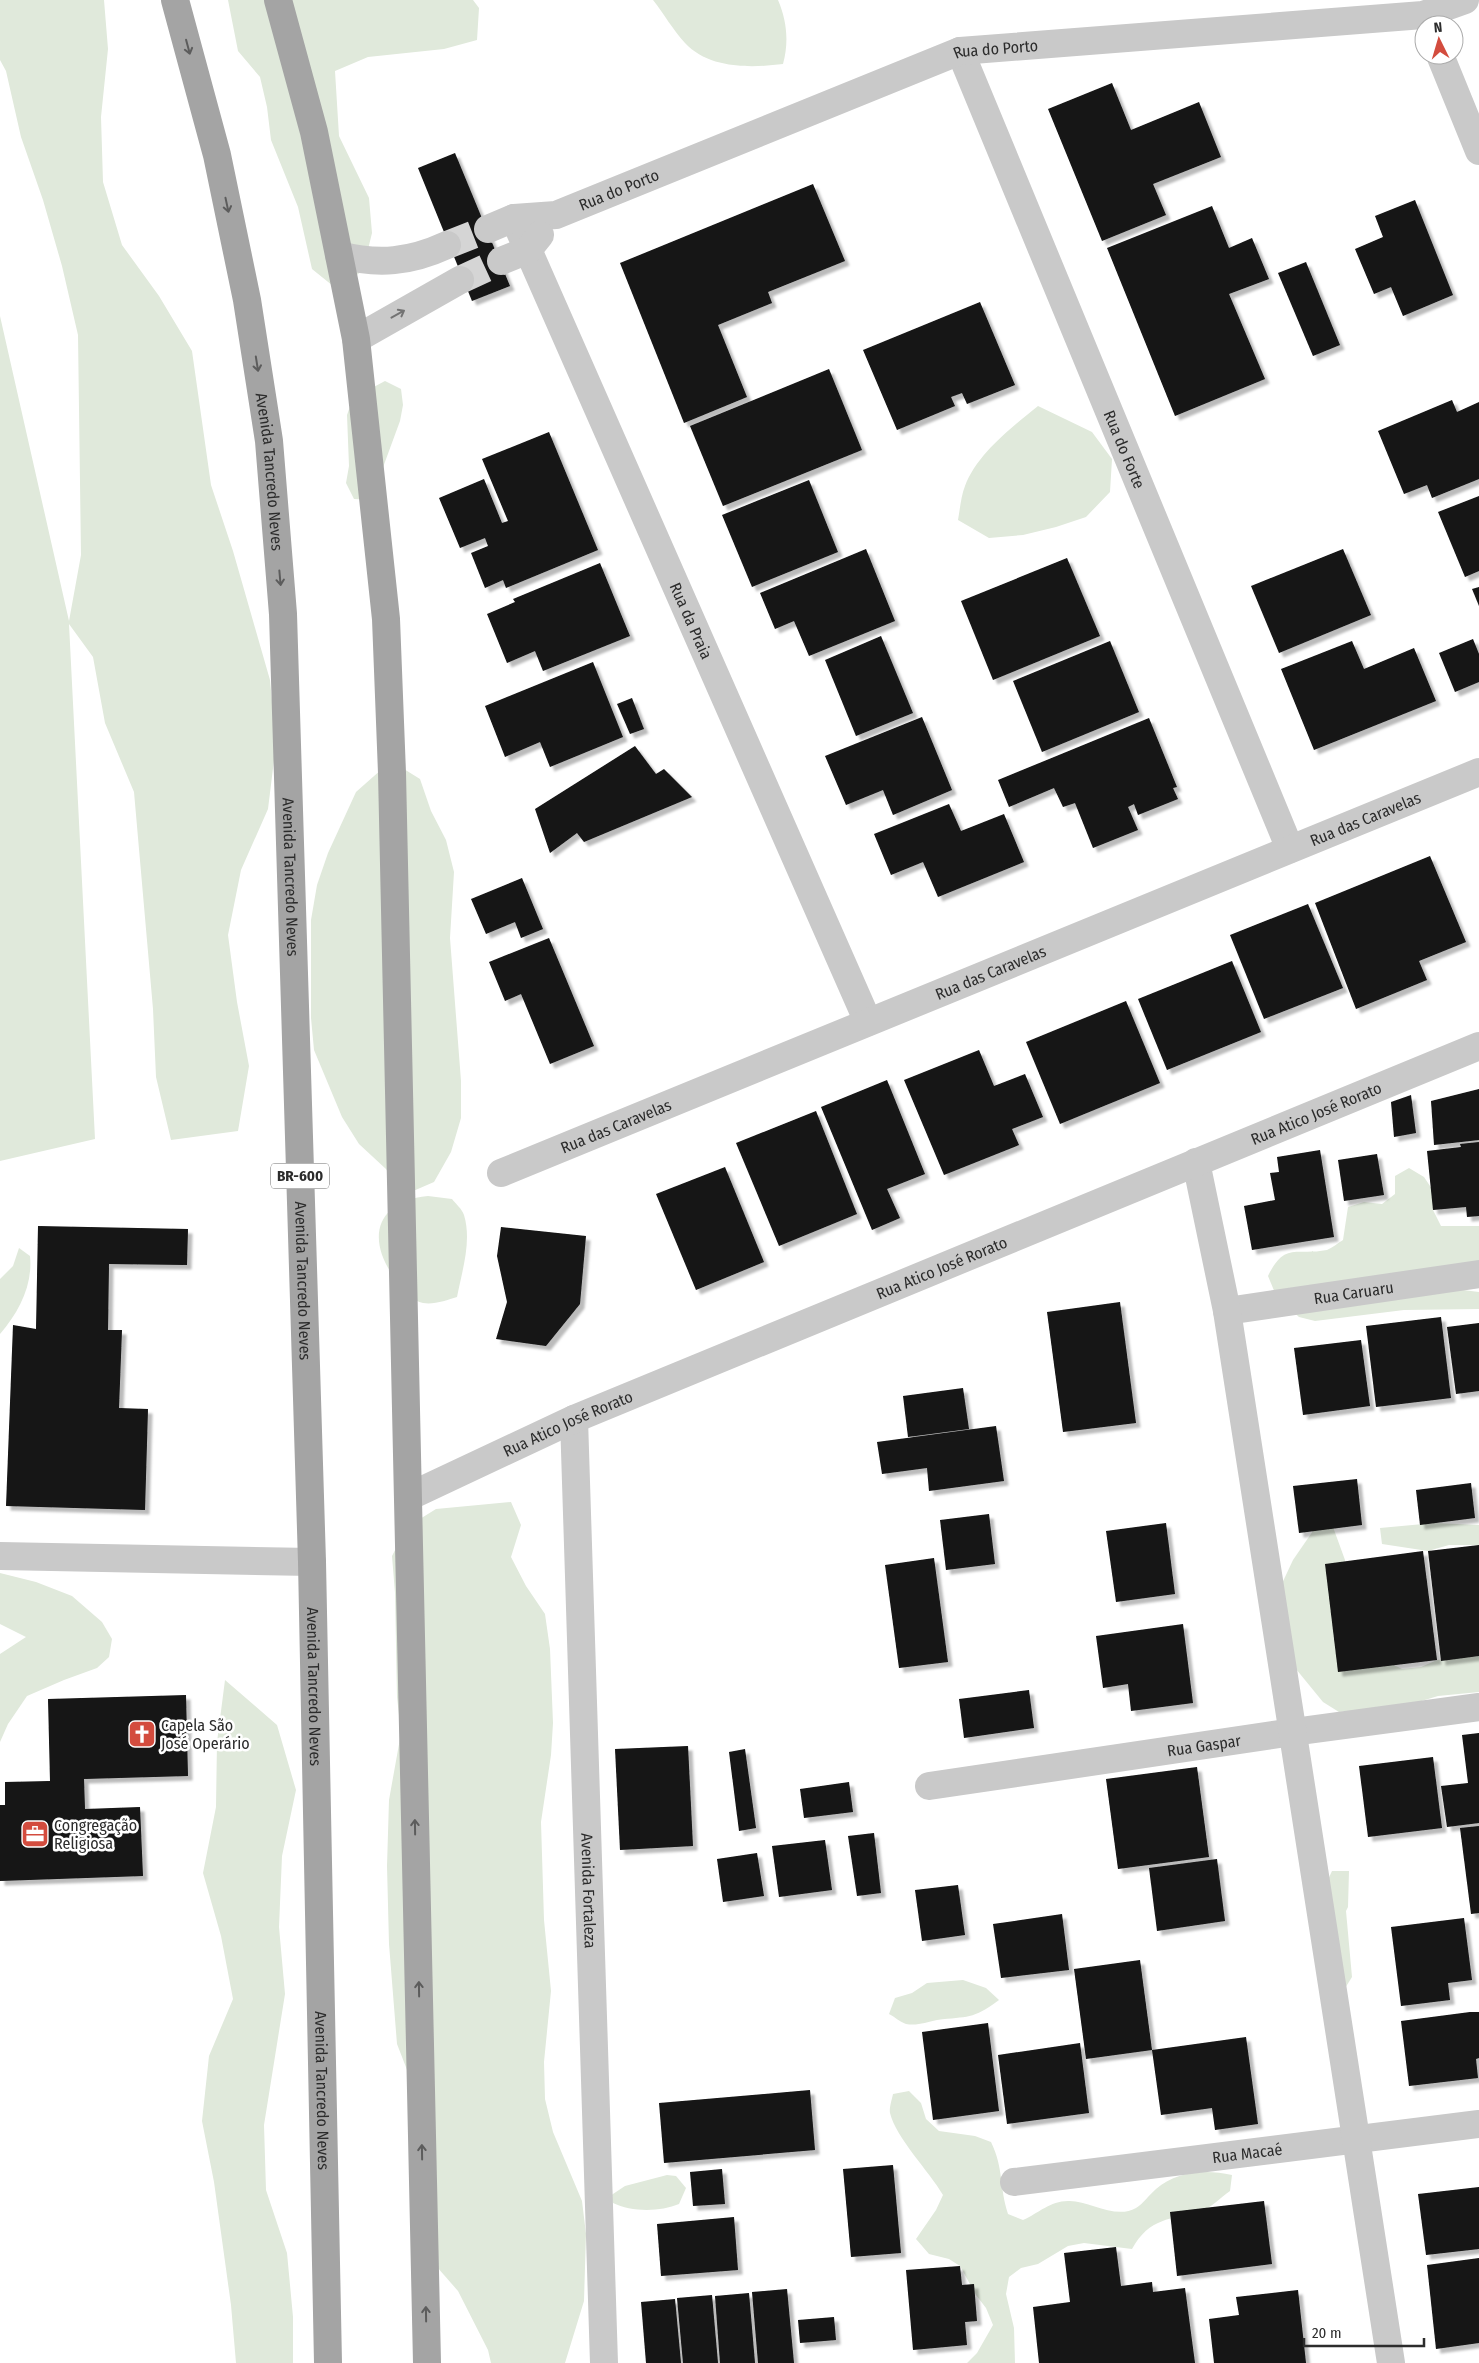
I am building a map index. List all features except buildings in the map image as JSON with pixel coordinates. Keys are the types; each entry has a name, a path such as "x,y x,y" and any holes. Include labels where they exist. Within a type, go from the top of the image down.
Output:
{"main road":[{"name":"Avenida Tancredo Neves","path":"175,0 217,155 247,300 270,451 283,614 312,1562 328,2363"},
{"path":"278,0 314,132 356,339 386,619 392,772 427,2363"}],"street":[{"name":"Rua do Porto","path":"1435,15 1465,0"},
{"name":"Rua do Porto","path":"488,229 514,218 556,215 960,51 1414,21"},
{"name":"Rua do Forte","path":"960,51 1290,849"},
{"path":"1444,65 1479,151"},
{"name":"Rua do Porto","path":"501,261 528,250 556,215"},
{"name":"Rua da Praia","path":"514,218 868,1022"},
{"path":"340,255 371,262 387,262 435,251 448,246"},
{"path":"356,339 460,280"},
{"name":"Rua das Caravelas","path":"501,1173 1479,772"},
{"name":"Rua Atico José Rorato","path":"408,1497 574,1419 1479,1046"},
{"path":"1196,1162 1227,1311 1391,2363"},
{"name":"Rua Caruaru","path":"1227,1311 1479,1274"},
{"name":"Avenida Fortaleza","path":"574,1419 604,2363"},
{"path":"0,1556 312,1562"},
{"name":"Rua Gaspar","path":"929,1786 1293,1732 1479,1707"},
{"name":"Rua Macaé","path":"1014,2182 1479,2124"}],"shaded area":[{"path":"0,0 104,0 108,49 101,117 103,182 122,245 159,296 192,351 211,485 233,551 270,680 276,744 268,809 241,870 228,935 237,1002 249,1066 238,1131 171,1140 156,1077 153,1009 134,792 105,723 93,657 69,624 95,1139 0,1161 0,316 69,621 81,555 78,335 62,266 43,200 21,137 6,71 0,60"},
{"path":"228,0 473,0 479,8 477,40 444,49 368,57 335,71 339,136 369,198 372,233 363,270 338,290 312,269 298,207 271,140 267,107 260,77 238,51"},
{"path":"653,0 778,0 786,32 783,64 758,66 731,65 706,58 695,52 685,43"},
{"path":"385,381 401,389 403,405 400,421 371,500 354,499 346,483 349,466 347,415 353,398"},
{"path":"1038,406 1092,432 1112,459 1110,492 1086,517 1023,535 989,538 958,520 965,486 978,463 996,442"},
{"path":"391,761 420,779 431,811 446,840 454,872 450,938 461,1081 461,1118 451,1152 434,1182 404,1195 386,1169 359,1144 342,1117 314,1050 311,1018 311,920 317,885 328,853 356,792"},
{"path":"1409,1168 1424,1177 1434,1192 1433,1210 1441,1226 1479,1226 1479,1267 1463,1290 1479,1292 1479,1309 1404,1310 1315,1321 1299,1317 1275,1293 1268,1276 1274,1265 1286,1254 1327,1250 1343,1240 1348,1207 1364,1202 1382,1204 1395,1194 1395,1176"},
{"path":"428,1196 452,1199 460,1209 464,1215 466,1225 467,1246 457,1297 440,1302 423,1303 409,1295 388,1269 379,1240 380,1227 386,1216 395,1206 409,1200"},
{"path":"19,1248 30,1256 27,1288 19,1307 0,1334 0,1279 13,1266"},
{"path":"511,1502 521,1525 511,1557 526,1586 545,1614 550,1649 553,1723 551,1755 541,1822 544,1920 551,1991 544,2062 545,2099 553,2132 582,2201 586,2234 584,2301 565,2363 491,2363 488,2350 458,2291 437,2267 409,2075 397,2044 389,1944 387,1866 389,1800 401,1733 397,1697 395,1593 392,1556 407,1527 436,1509"},
{"path":"1434,1523 1479,1525 1479,1545 1449,1545 1428,1551 1382,1544 1380,1528"},
{"path":"1333,1527 1345,1560 1344,1571 1386,1661 1402,1669 1421,1667 1437,1660 1479,1656 1479,1692 1438,1696 1405,1706 1339,1712 1323,1702 1278,1647 1278,1592 1293,1560 1315,1528"},
{"path":"0,1573 36,1582 72,1596 102,1622 112,1639 109,1657 97,1668 27,1696 8,1724 0,1742 0,1654 26,1637 0,1624"},
{"path":"225,1680 277,1725 296,1790 282,1856 279,1927 285,1994 264,2125 266,2190 287,2253 293,2317 293,2363 236,2363 231,2305 214,2182 202,2121 209,2056 233,1999 221,1936 203,1873 216,1807 217,1742"},
{"path":"1332,1871 1349,1871 1348,1907 1346,1911 1352,1977 1342,1993 1325,1886"},
{"path":"963,1980 986,1988 999,2000 970,2016 918,2024 906,2024 889,2014 895,1998 912,1993 927,1983"},
{"path":"909,2091 921,2103 926,2119 939,2131 975,2136 991,2142 998,2161 1008,2214 1023,2220 1050,2205 1068,2201 1085,2203 1111,2211 1128,2211 1139,2206 1164,2183 1173,2178 1192,2173 1212,2172 1232,2175 1230,2191 1205,2210 1162,2221 1154,2225 1146,2231 1132,2249 1084,2243 1068,2246 1038,2264 1021,2268 1009,2277 1006,2294 1014,2328 1015,2363 967,2363 977,2353 993,2325 986,2308 976,2295 960,2266 949,2259 929,2254 916,2239 936,2210 943,2195 893,2123 890,2106 893,2094"},
{"path":"667,2175 676,2176 686,2188 679,2204 655,2210 646,2210 628,2208 613,2203 610,2196 625,2186"}],"tunnel":[{"path":"447,245 488,229"},
{"path":"460,280 501,261"}],"place":[{"name":"Capela São José Operário","path":"142,1734"},
{"name":"Congregação Religiosa","path":"35,1834"}]}
